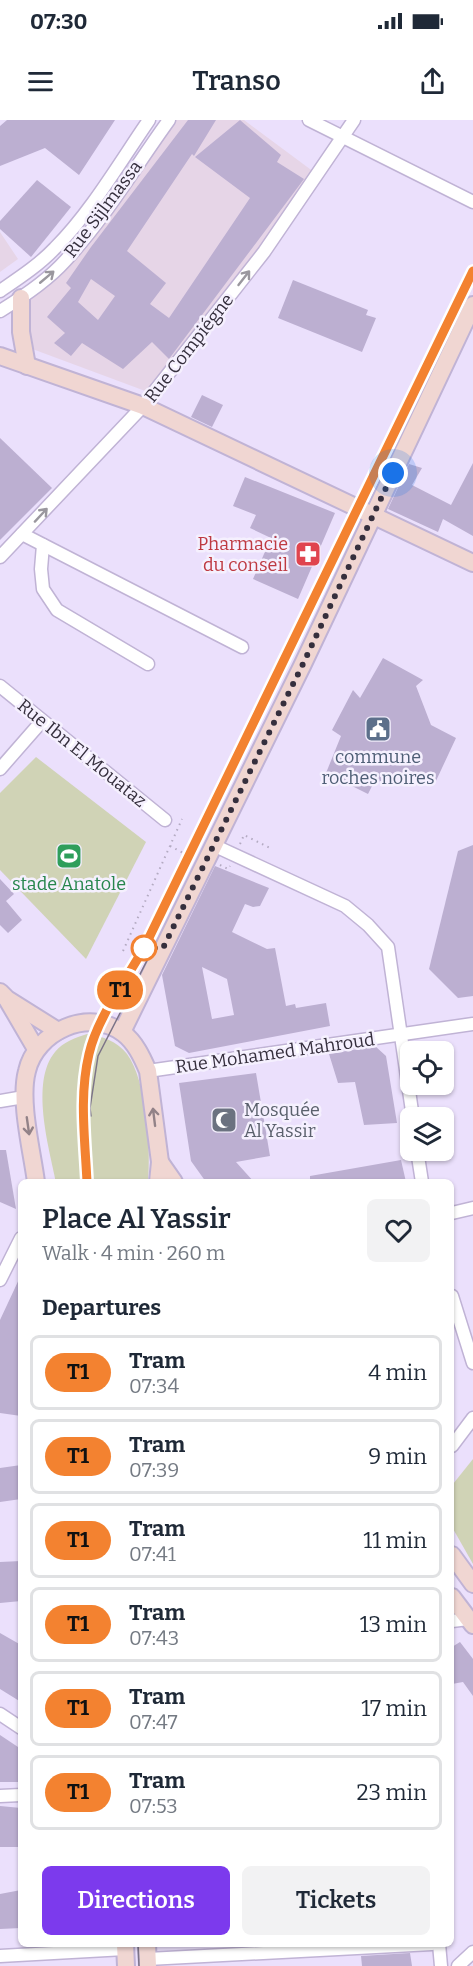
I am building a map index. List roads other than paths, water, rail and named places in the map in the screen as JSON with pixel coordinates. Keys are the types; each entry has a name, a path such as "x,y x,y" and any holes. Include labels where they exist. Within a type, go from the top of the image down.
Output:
{"street":[{"name":"Rue Sijlmassa","path":"0,291 56,248 84,214 149,120"},
{"name":"Rue Sijlmassa","path":"0,311 21,298 64,262 86,236 169,120"},
{"path":"309,120 473,202"},
{"name":"Rue Compiégne","path":"0,557 143,406 264,252 354,120"},
{"path":"21,298 21,332 27,366"},
{"path":"122,1032 302,666 473,305"},
{"path":"0,356 143,406 473,563"},
{"path":"22,534 242,647"},
{"path":"43,545 41,569 44,589 57,610 148,664"},
{"name":"Rue Ibn El Mouataz","path":"0,686 165,820"},
{"path":"0,769 42,721"},
{"path":"213,845 345,906 368,925 388,947 412,1107"},
{"path":"4,996 58,1031"},
{"path":"4,996 36,1049"},
{"path":"36,1179 24,1097 26,1072 36,1049 58,1031 87,1023 100,1023 122,1032 137,1048 148,1071 159,1162 158,1179"},
{"name":"Rue Mohamed Mahroud","path":"148,1071 473,1024"},
{"path":"0,1101 24,1097"},
{"path":"419,1161 422,1179"},
{"path":"159,1162 172,1179"},
{"path":"454,1213 473,1208"},
{"path":"0,1280 18,1244"},
{"path":"454,1302 473,1363"},
{"path":"454,1443 473,1418"},
{"path":"454,1558 473,1584"},
{"path":"454,1601 464,1622"},
{"path":"0,1714 18,1726"},
{"path":"0,1796 18,1795"},
{"path":"147,1956 361,1947"},
{"path":"439,1947 441,1966"},
{"path":"458,1966 473,1952"},
{"path":"0,1956 125,1953"}],"tram line":[{"path":"87,1179 84,1086 89,1054 98,1027 144,948 473,271"},
{"name":"T1","path":"87,1179 82,1100 89,1052 100,1023 144,948 473,271"},
{"path":"91,1116 90,1108 98,1056 154,947"},
{"path":"138,1947 139,1966"}],"place":[{"name":"Pharmacie du conseil","path":"308,554"},
{"name":"commune roches noires","path":"378,729"},
{"name":"stade Anatole","path":"69,856"},
{"name":"Mosquée Al Yassir","path":"224,1120"}]}
